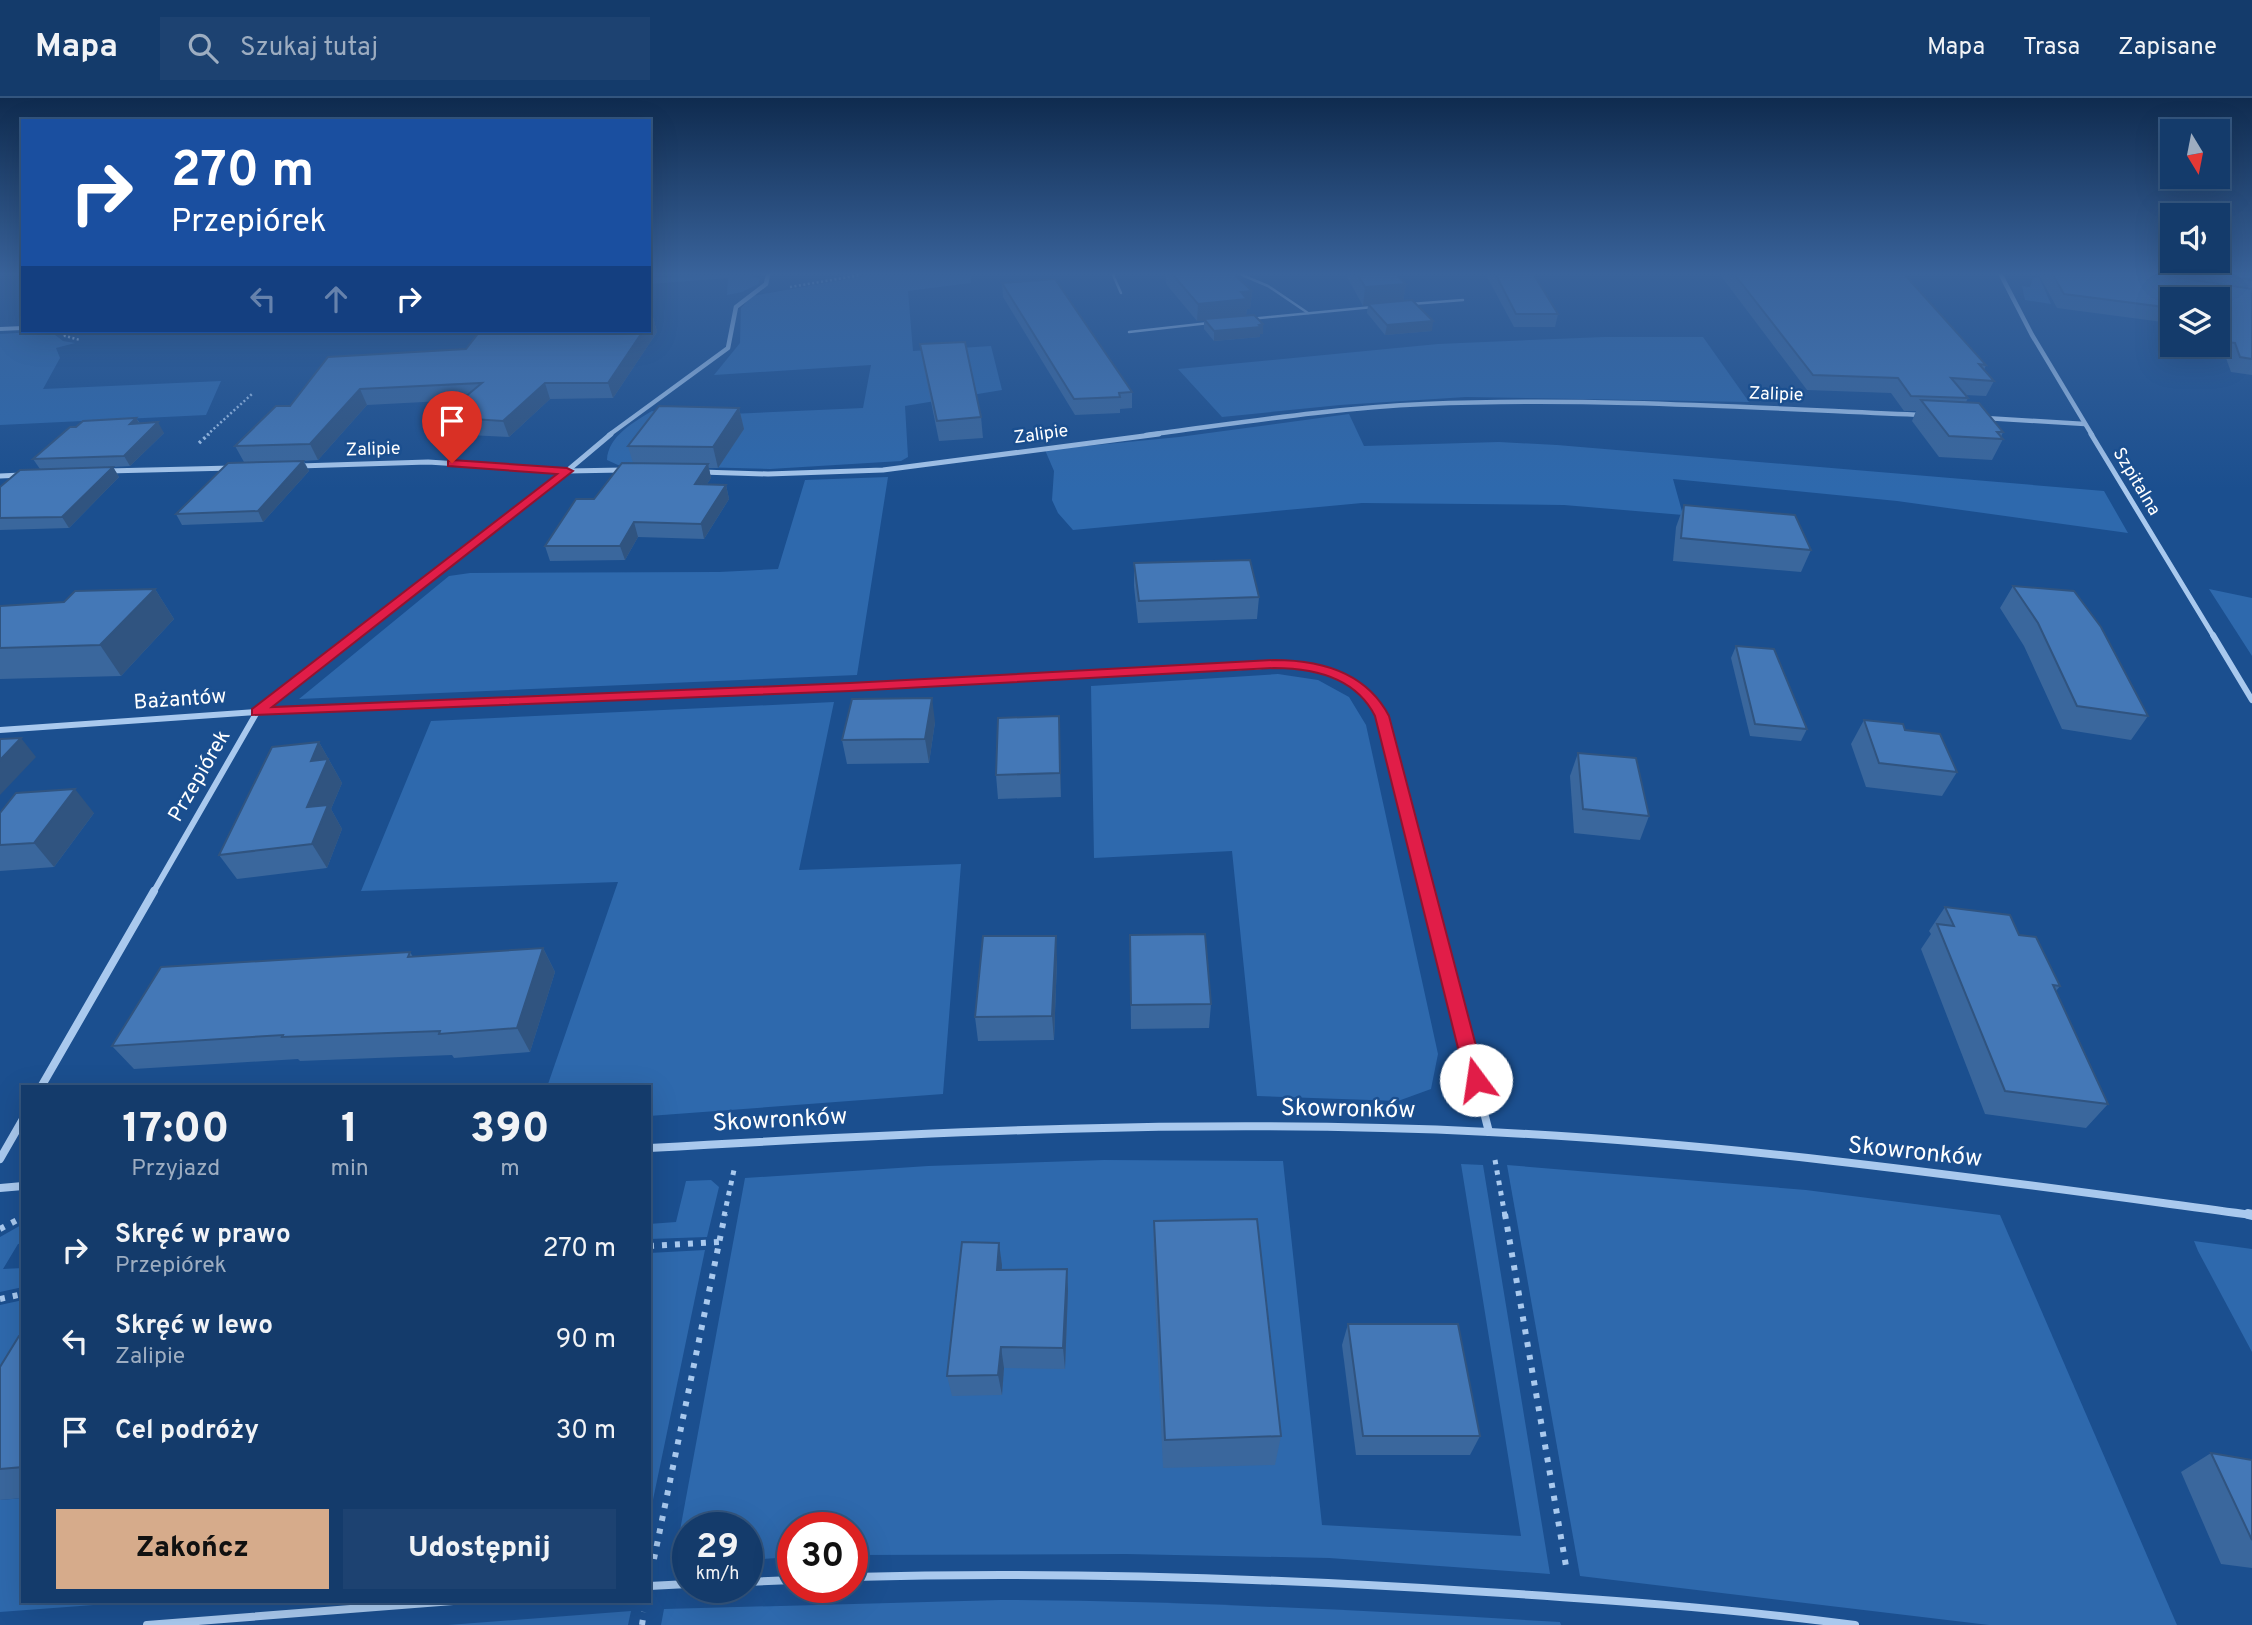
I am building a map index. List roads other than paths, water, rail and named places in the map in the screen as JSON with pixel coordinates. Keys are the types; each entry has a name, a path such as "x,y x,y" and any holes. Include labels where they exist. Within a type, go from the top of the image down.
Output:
{"street":[{"name":"Przepiórek","path":"42,1085 257,712 567,471 629,418 696,374 728,346"},
{"name":"Szpitalna","path":"2039,346 2252,700"},
{"name":"Zalipie","path":"690,472 768,474 883,470 1333,411 1427,404 1647,404 1937,416"},
{"path":"1976,418 2085,424"},
{"name":"Zalipie","path":"293,466 428,462 567,471 625,470"},
{"path":"98,472 239,467"},
{"path":"0,476 28,475"},
{"name":"Bażantów","path":"0,730 257,712 850,687 1274,664 1301,664 1321,669 1360,686 1374,701 1382,716 1489,1132"},
{"path":"0,1159 21,1122"},
{"name":"Skowronków","path":"651,1148 887,1134 1098,1128 1365,1128 1489,1132 1627,1141 1913,1171 2252,1215"},
{"path":"0,1188 21,1186"}],"lane":[{"path":"868,1577 1138,1574 1310,1580 1571,1597 1855,1625"},
{"path":"651,1586 672,1585"},
{"path":"148,1625 428,1603"}]}
